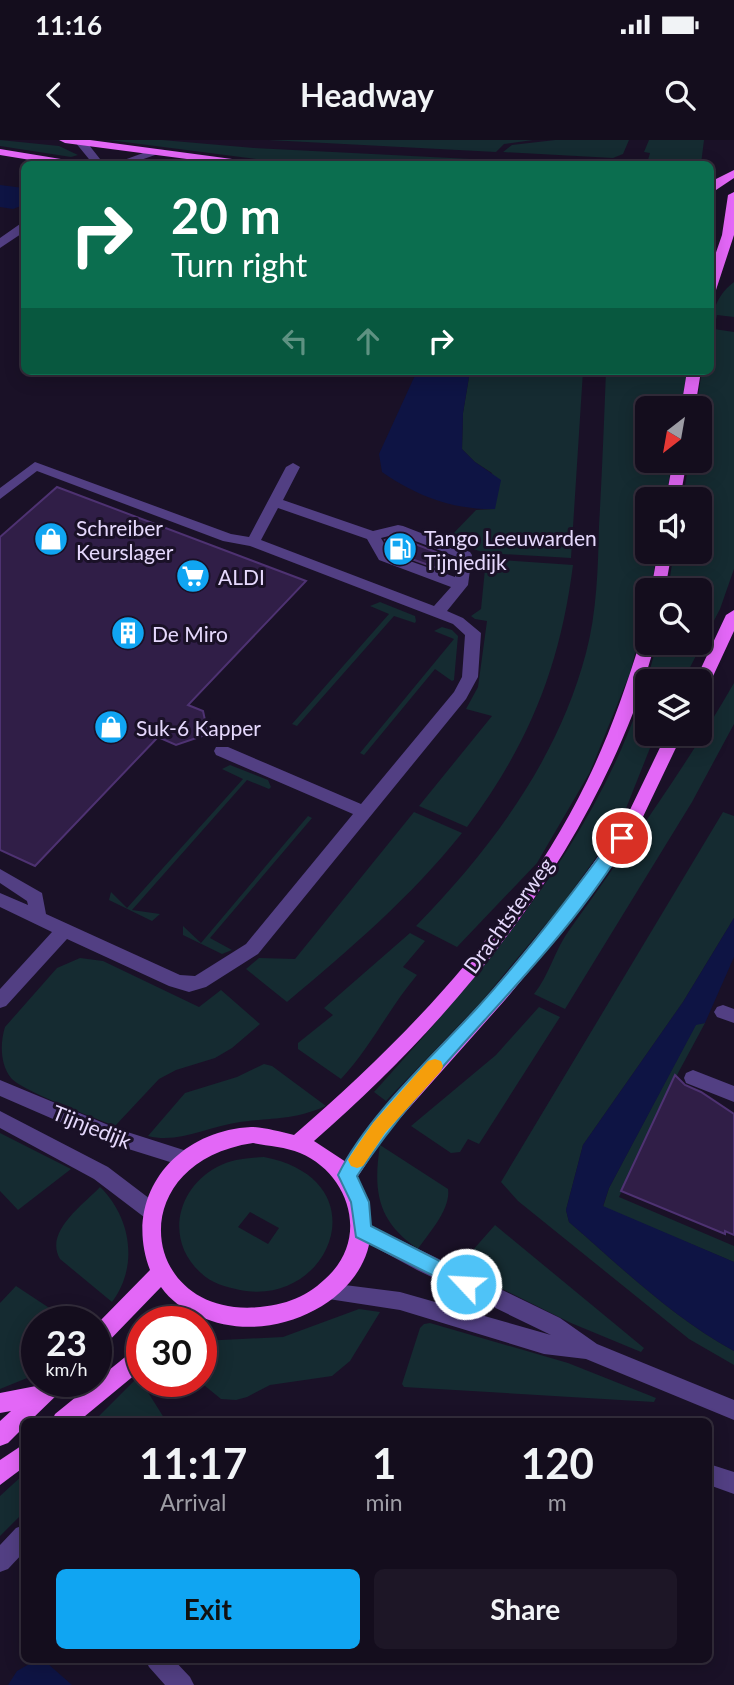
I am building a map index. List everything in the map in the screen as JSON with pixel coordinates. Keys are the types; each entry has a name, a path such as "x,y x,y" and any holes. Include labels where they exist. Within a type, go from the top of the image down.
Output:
{"main road":[{"path":"65,140 224,161"},
{"path":"0,152 47,161"},
{"path":"714,185 734,173"},
{"path":"734,195 731,235 715,268 734,270"},
{"path":"690,396 693,375"},
{"path":"708,669 734,615"},
{"name":"Drachtsterweg","path":"300,1142 361,1090 436,1010 508,922 564,836 588,793 619,728 644,655"},
{"name":"Drachtsterweg","path":"347,1175 379,1128 499,995 579,898 634,819 669,746"},
{"path":"188,1306 161,1273 150,1242 151,1211 164,1182 186,1159 206,1147 253,1135 278,1136 300,1142 327,1156 347,1175 360,1202 363,1231 353,1264 329,1293 301,1309 269,1319 217,1317"},
{"path":"112,1324 161,1273"},
{"path":"71,1417 126,1370"},
{"path":"0,1403 21,1397"},
{"path":"0,1436 40,1397"},
{"path":"0,1474 21,1456"}],"street":[{"path":"81,142 97,161"},
{"path":"128,161 154,152"},
{"path":"0,244 21,229"},
{"path":"0,495 35,466 228,538 253,542 458,621 473,633 470,677 460,695 252,949 200,982 190,985 176,981 0,900"},
{"path":"253,542 293,467"},
{"path":"275,502 373,536 398,529 465,555 461,585 437,613"},
{"path":"373,536 384,556 461,585"},
{"path":"222,751 365,813"},
{"path":"0,875 36,898 37,915"},
{"path":"0,1001 65,929"},
{"path":"693,1078 734,1094"},
{"name":"Tijnjedijk","path":"0,1087 113,1136 186,1159"},
{"name":"Tijnjedijk","path":"0,1119 101,1173 151,1211"},
{"path":"363,1231 434,1269 553,1325 590,1351 734,1410"},
{"path":"329,1293 400,1301 544,1344 590,1351"},
{"path":"712,1476 734,1483"},
{"path":"0,1561 21,1539"},
{"path":"161,1663 182,1685"}],"green space":[{"path":"0,140 59,146 78,155 71,157 0,146"},
{"path":"109,140 162,140 254,148 512,161 271,161"},
{"path":"268,140 533,140 504,144 496,152"},
{"path":"555,140 629,140 623,154 613,158 503,152 512,145"},
{"path":"649,140 704,140 701,161 648,160 650,153 644,152"},
{"path":"734,282 734,317 717,315 714,329 714,311 718,300"},
{"path":"714,329 734,332 734,569 712,625 712,578 670,578 672,564 712,564 712,487 685,487 687,473 712,473 712,396 698,396 701,375 714,375"},
{"path":"469,375 583,375 571,558 485,553 447,540 476,510 495,509 492,473 462,449 463,413"},
{"path":"606,375 686,375 683,396 635,396 635,473 670,473 668,487 635,487 635,564 655,564 653,578 635,578 635,654 630,673 590,772 537,863 457,947 416,926 496,833 540,765 574,692 593,622"},
{"path":"486,559 573,565 560,637 538,703 508,765 467,827 419,806 492,716 466,709 478,687 487,621 471,616 481,609"},
{"path":"380,602 415,616 415,623 394,616 297,726 292,724 389,614 370,606"},
{"path":"442,627 452,630 458,636 454,680 435,669 364,755 360,753 454,639 434,631"},
{"path":"653,655 696,655 689,669 649,669"},
{"path":"734,683 734,724 692,802 565,1009 534,994 565,937 696,746 712,746 712,720"},
{"path":"635,714 635,746 651,746 619,826 561,906 481,1002 386,1101 374,1092 505,939 581,828 612,769"},
{"path":"230,765 268,780 271,787 269,789 247,780 132,910 160,914 152,921 109,900 111,892 127,908 243,779 222,769"},
{"path":"414,812 462,833 422,879 379,922 287,1002 246,969 259,958 295,959"},
{"path":"723,812 734,816 734,918 683,1002 583,1145 566,1210 569,1222 648,1291 690,1323 734,1351 734,1365 689,1339 518,1201 501,1182"},
{"path":"308,816 312,818 210,938 232,950 222,954 183,935 183,926 201,943"},
{"path":"410,933 425,941 403,967 417,975 362,1054 341,1079 298,1049 298,1043 333,1015 324,1008"},
{"path":"80,958 103,961 199,1007 221,990 260,1024 232,1048 215,1058 176,1070 159,1079 115,1126 29,1090 11,1078 3,1060 2,1040 5,1027 57,968"},
{"path":"539,1007 560,1017 479,1144 468,1139 460,1152 451,1153 411,1126 496,1055"},
{"path":"705,1023 656,1114 658,1116 619,1197 734,1246 734,1262 603,1207 609,1188 696,1024"},
{"path":"264,1064 272,1066 326,1106 293,1116 228,1124 183,1136 148,1136 185,1093 237,1077"},
{"path":"0,1133 71,1169 18,1210 0,1191"},
{"path":"380,1145 448,1189 443,1213 418,1249 394,1227 381,1204 377,1177"},
{"path":"264,1157 301,1170 323,1190 332,1214 330,1239 318,1262 298,1280 272,1290 240,1290 209,1279 190,1260 179,1231 180,1216 192,1188 217,1167 240,1159","holes":["250,1212 279,1228 268,1244 238,1227"]},
{"path":"100,1187 119,1213 128,1242 126,1273 112,1302 60,1259 56,1249 61,1229"},
{"path":"495,1225 644,1348 641,1352 571,1323 458,1267"},
{"path":"16,1286 46,1306 21,1306 21,1380 0,1389 0,1303"},
{"path":"359,1309 380,1312 350,1361 332,1376 270,1385 236,1400 221,1399 217,1396 217,1340 283,1337"},
{"path":"430,1323 568,1363 656,1398 654,1402 404,1387 402,1384 420,1328"},
{"path":"126,1389 126,1397 151,1397 164,1418 97,1418"},
{"path":"21,1477 21,1515 0,1536 0,1496"}],"shaded area":[{"path":"0,185 21,188 21,206 13,209 0,207"},
{"path":"415,375 469,375 463,413 462,449 501,480 495,509 465,507 422,495 382,472 379,454"},
{"path":"734,918 734,957 705,1023 696,1025 609,1188 603,1206 734,1262 734,1351 690,1323 648,1291 569,1222 566,1210 583,1145 683,1002"},
{"path":"31,1663 47,1663 72,1685 8,1685 17,1671"}],"building":[{"name":"De Miro","path":"57,487 306,581 188,705 203,711 208,734 176,745 158,737 35,866 0,850 0,537"},
{"path":"397,537 454,561 445,571 392,552 385,540"},
{"path":"675,1075 685,1085 701,1092 734,1114 734,1235 725,1231 725,1234 621,1191"}],"slow traffic":[{"path":"357,1160 379,1128 435,1066"}],"place":[{"name":"Schreiber Keurslager","path":"51,539"},
{"name":"Tango Leeuwarden Tijnjedijk","path":"400,549"},
{"name":"ALDI","path":"193,576"},
{"name":"De Miro","path":"128,633"},
{"name":"Suk-6 Kapper","path":"111,727"}],"route":[{"path":"466,1284 363,1231 360,1202 347,1175 379,1128 499,995 571,908 622,838"}]}
